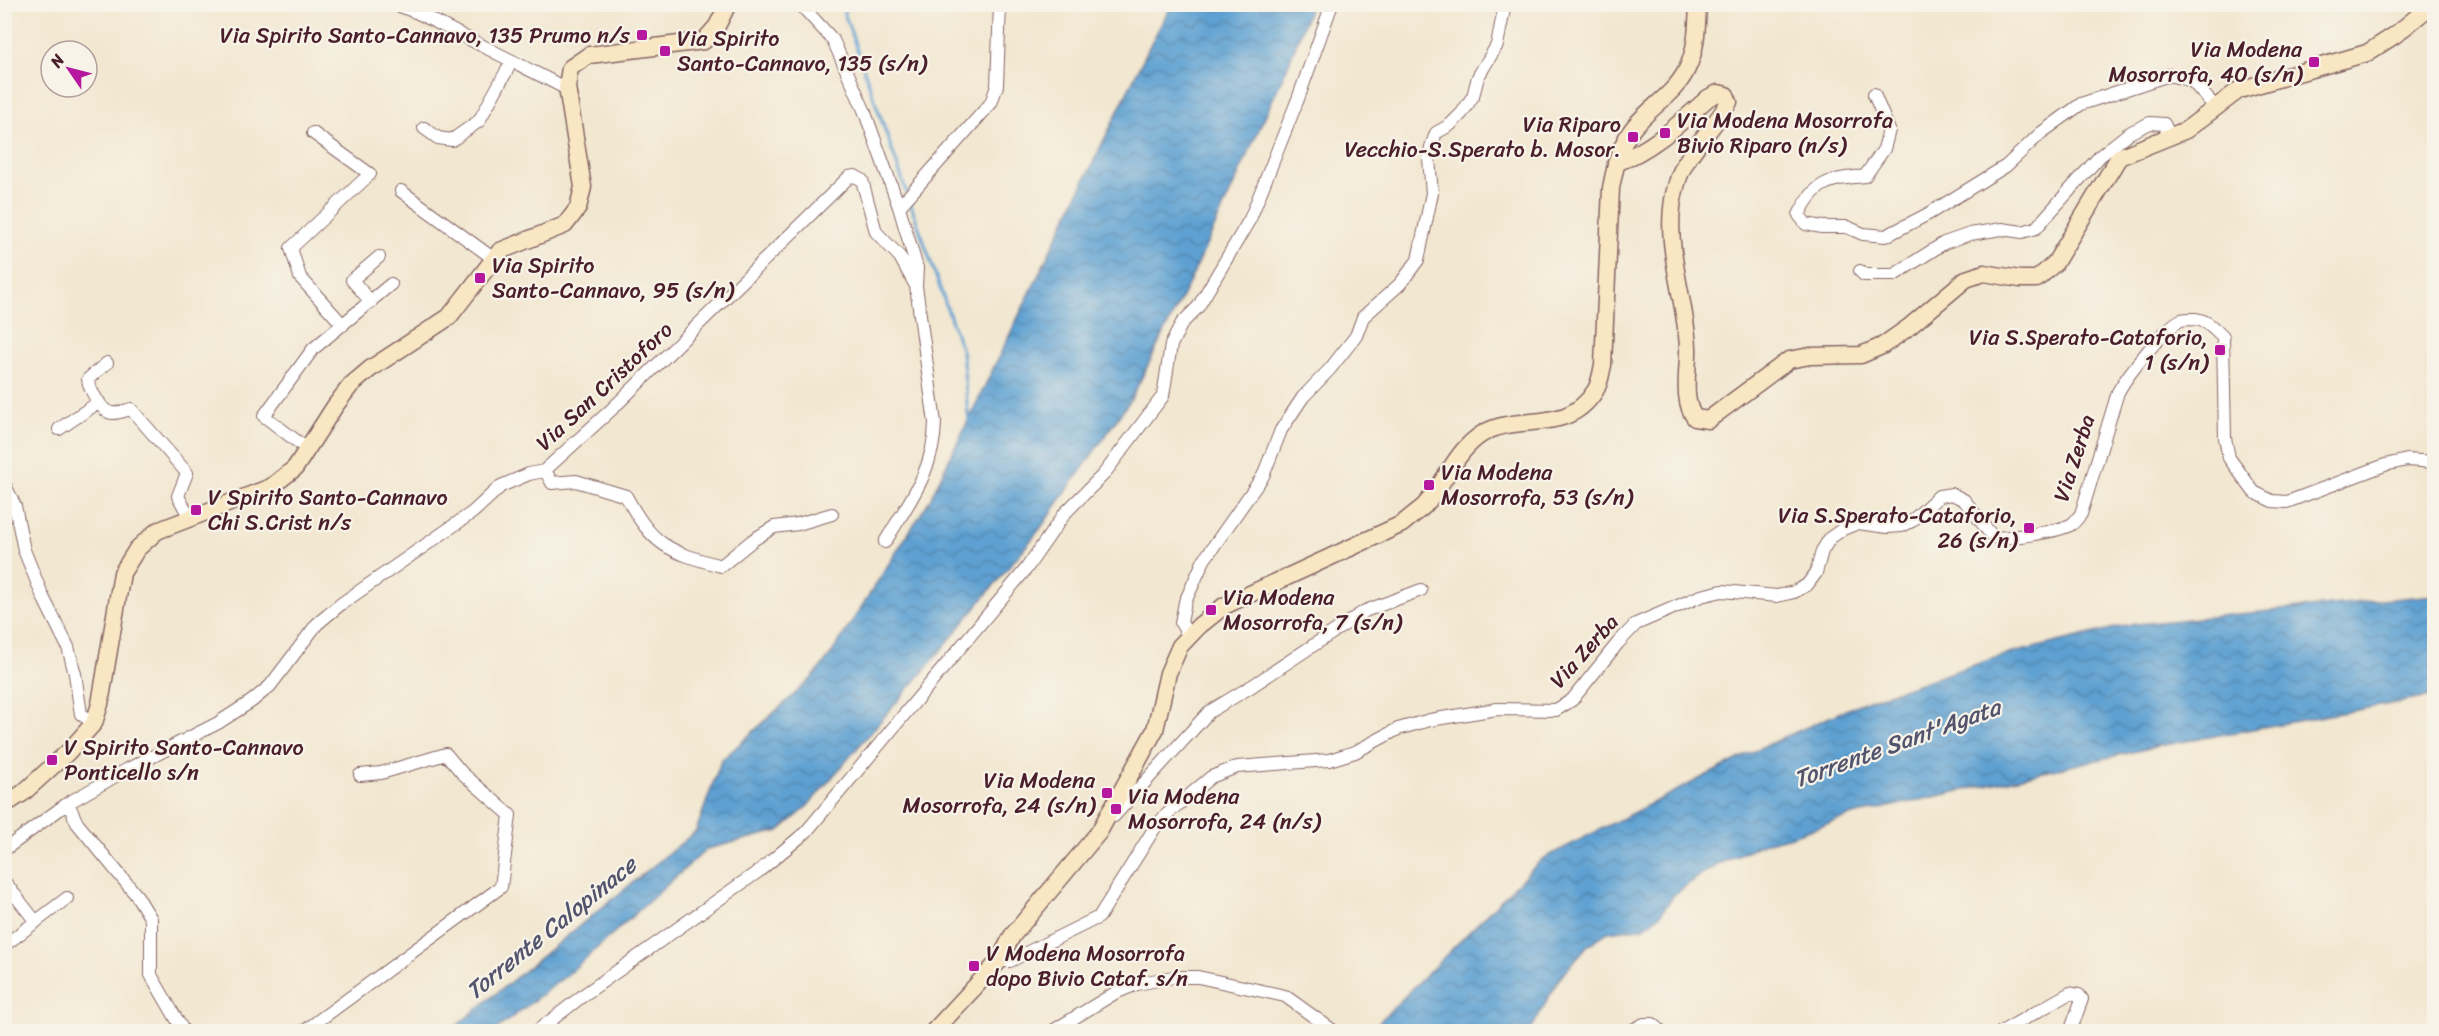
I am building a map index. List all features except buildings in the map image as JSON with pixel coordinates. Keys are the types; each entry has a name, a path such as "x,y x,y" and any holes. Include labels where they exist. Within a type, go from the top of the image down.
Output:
{"street":[{"path":"394,4 418,13 567,89"},
{"path":"4,806 23,793 68,752 94,723 100,704 122,573 137,549 157,531 271,487 295,468 351,385 370,369 449,317 500,251 565,225 578,208 583,187 567,89 570,68 589,55 704,41 717,26 728,4"},
{"path":"800,4 833,40 864,110 901,204 916,268 916,286 936,423 935,440 923,480 885,542"},
{"path":"901,204 991,102 997,86 1000,4"},
{"path":"536,1032 585,994 759,871 806,832 1026,569 1065,513 1103,475 1163,396 1171,345 1182,323 1198,307 1250,219 1298,99 1332,4"},
{"path":"1189,636 1181,623 1185,602 1204,560 1263,476 1281,430 1303,396 1330,369 1356,336 1363,316 1400,284 1418,260 1432,193 1429,159 1431,147 1436,133 1450,125 1462,113 1473,96 1478,77 1497,45 1505,4"},
{"path":"1100,831 1155,730 1168,673 1180,646 1189,636 1224,606 1402,524 1424,505 1465,449 1482,434 1500,426 1557,420 1583,406 1597,390 1603,365 1611,188 1616,163 1634,126 1661,101 1687,70 1696,41 1698,4"},
{"path":"1616,163 1636,156 1651,146 1708,98 1718,93 1726,95 1729,102 1722,115 1686,164 1677,183 1672,216 1673,256 1688,345 1688,409 1695,418 1708,420 1789,360 1810,356 1861,355 1882,346 1909,327 1966,279 1984,273 2020,279 2037,279 2055,262 2119,157 2186,130 2239,90 2367,53 2395,35 2433,4"},
{"path":"424,128 438,138 452,140 479,121 512,61"},
{"path":"1874,94 1889,130 1884,149 1865,176 1840,178 1822,185 1807,197 1799,215 1806,224 1822,227 1847,227 1863,234 1886,236 1947,203 2006,166 2041,133 2081,104 2169,75 2192,81 2216,108"},
{"path":"1860,271 1864,275 1894,275 1944,243 1970,234 2002,229 2022,232 2036,228 2100,156 2129,133 2150,123 2164,124 2170,136"},
{"path":"313,133 370,174 291,248 300,277 343,325"},
{"name":"Via San Cristoforo","path":"4,850 68,803 218,723 252,701 270,686 317,624 341,604 473,512 501,486 545,470 673,350 849,177 855,176 862,180 876,232 900,257 916,286"},
{"path":"401,191 494,259"},
{"path":"371,302 352,280 379,257"},
{"path":"307,449 264,416 313,349 391,284"},
{"name":"Via Zerba","path":"999,961 1010,961 1099,917 1154,829 1166,815 1211,777 1237,767 1329,760 1355,752 1398,729 1430,720 1497,709 1557,710 1572,700 1636,624 1701,596 1722,591 1778,596 1794,592 1807,585 1816,573 1822,551 1830,538 1843,529 1858,523 1887,527 1902,526 1912,521 1939,496 1952,494 1964,500 1993,537 2003,538 2072,524 2081,513 2111,412 2125,378 2167,332 2182,320 2197,319 2212,326 2223,337 2225,438 2229,458 2254,492 2272,501 2287,502 2385,465 2407,460 2434,462"},
{"path":"107,363 88,379 99,402 112,413 131,409 187,473 178,496 190,518"},
{"path":"59,429 99,402"},
{"path":"545,470 552,483 576,481 626,496 641,524 660,542 680,555 721,566 753,540 774,527 798,524 832,514"},
{"path":"4,483 15,506 24,550 43,597 68,647 81,714 94,723"},
{"path":"933,1032 999,961 1012,936 1100,831 1209,712 1365,611 1421,590"},
{"path":"303,1032 501,887 510,816 462,773 446,754 381,773 360,775"},
{"path":"68,803 77,823 137,896 151,920 151,975 184,1032"},
{"path":"4,881 36,922"},
{"path":"5,945 66,898"},
{"path":"1051,1032 1115,993 1137,984 1173,977 1198,977 1285,996 1335,1032"},
{"path":"2001,1032 2070,993 2079,995 2082,999 2070,1032"},
{"path":"1629,1032 1644,1024 1653,1024 1662,1032"}],"water":[{"path":"1172,4 1311,5 1287,68 1191,279 1131,399 1040,529 933,660 805,809 779,831 707,849 567,975 494,1031 450,1031 696,831 721,761 812,678 830,656 929,501"},
{"name":"Torrente Sant'Agata","path":"2434,595 2434,696 2159,746 1849,816 1792,836 1767,842 1726,860 1674,895 1660,915 1645,927 1608,932 1587,946 1559,979 1533,1026 1527,1031 1370,1031 1542,859 1762,747 1866,701 2001,656 2127,625"}],"waterway":[{"path":"841,4 907,193"},
{"path":"910,202 962,351 969,423"}],"place":[{"name":"Via Spirito Santo-Cannavo, 135 Prumo n/s","path":"642,35"},
{"name":"Via Spirito Santo-Cannavo, 135 (s/n)","path":"665,51"},
{"name":"Via Modena Mosorrofa, 40 (s/n)","path":"2314,62"},
{"name":"Via Modena Mosorrofa Bivio Riparo (n/s)","path":"1665,133"},
{"name":"Via Riparo Vecchio-S.Sperato b. Mosor.","path":"1633,137"},
{"name":"Via Spirito Santo-Cannavo, 95 (s/n)","path":"480,278"},
{"name":"Via S.Sperato-Cataforio, 1 (s/n)","path":"2220,350"},
{"name":"Via Modena Mosorrofa, 53 (s/n)","path":"1429,485"},
{"name":"V Spirito Santo-Cannavo Chi S.Crist n/s","path":"196,510"},
{"name":"Via S.Sperato-Cataforio, 26 (s/n)","path":"2029,528"},
{"name":"Via Modena Mosorrofa, 7 (s/n)","path":"1211,610"},
{"name":"V Spirito Santo-Cannavo Ponticello s/n","path":"52,760"},
{"name":"Via Modena Mosorrofa, 24 (s/n)","path":"1107,793"},
{"name":"Via Modena Mosorrofa, 24 (n/s)","path":"1116,809"},
{"name":"V Modena Mosorrofa dopo Bivio Cataf. s/n","path":"974,966"}],"water label":[{"name":"Torrente Calopinace","path":"551,928"}]}
